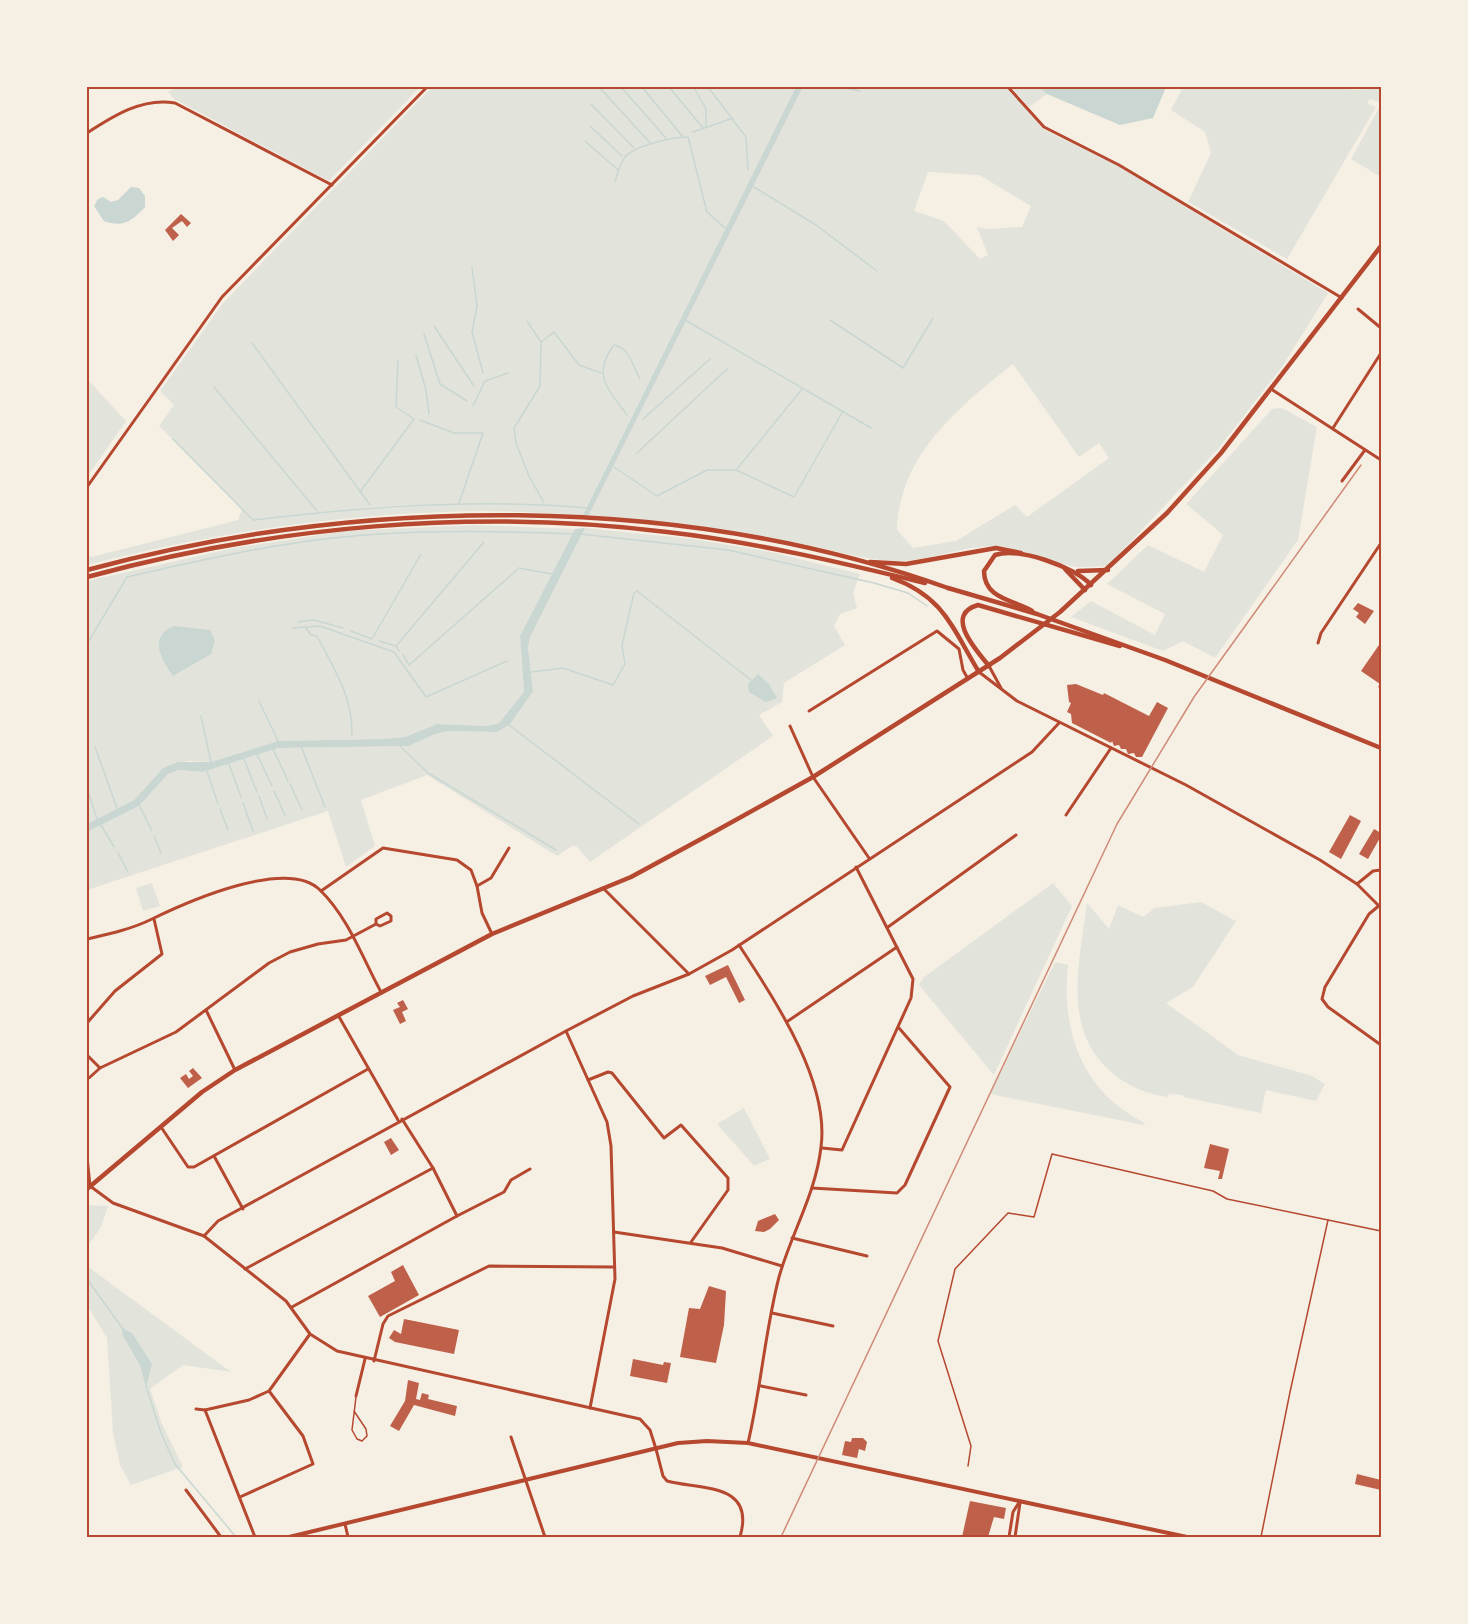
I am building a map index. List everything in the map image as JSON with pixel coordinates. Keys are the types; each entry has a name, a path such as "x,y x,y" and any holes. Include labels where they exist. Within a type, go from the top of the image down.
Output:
{"main road":[{"path":"89,1187 160,1126 235,1070 492,934 631,877 813,777 989,666 1049,622 1108,570 1167,513 1221,453 1381,246"},
{"path":"87,570 211,541 356,520 484,515 592,519 716,532 862,561 1038,615 1226,684 1381,748"},
{"path":"87,577 213,547 356,527 484,522 591,525 736,542 948,588"},
{"path":"862,561 906,564 986,548 1008,549 1075,571 1108,570"},
{"path":"1021,553 1000,554 991,559 986,567 985,580 995,594 1038,615"},
{"path":"862,568 903,582 935,603 964,642 979,672"},
{"path":"1065,569 1085,591"},
{"path":"1075,571 1091,585"},
{"path":"989,666 963,629 963,617 968,610 978,605 1130,647"},
{"path":"290,1537 688,1441 748,1443 1187,1537"}],"street":[{"path":"87,488 222,297 427,87"},
{"path":"1008,87 1044,127 1119,165 1342,298"},
{"path":"87,133 146,103 163,101 175,103 332,185"},
{"path":"1358,309 1381,328"},
{"path":"1333,428 1381,353"},
{"path":"1271,389 1381,460"},
{"path":"1342,481 1365,450"},
{"path":"1318,643 1321,633 1381,543"},
{"path":"809,711 937,631 959,649 963,670 968,679"},
{"path":"989,666 1001,688"},
{"path":"979,672 1017,701 1186,786 1357,884 1380,906 1369,914 1325,987 1322,999 1328,1007 1381,1045"},
{"path":"204,1236 218,1221 400,1120 633,996 689,974 739,945 1032,752 1059,723"},
{"path":"790,726 813,777 869,858"},
{"path":"1066,815 1110,748"},
{"path":"888,927 1016,835"},
{"path":"321,891 383,848 457,860 471,870 477,886 482,913 492,934"},
{"path":"477,886 491,878 509,848"},
{"path":"821,1148 842,1150 911,998 913,979 856,867"},
{"path":"1357,884 1373,871 1381,870"},
{"path":"87,939 154,919 162,913 192,901 249,882 273,879 302,882 321,891 352,938 381,992"},
{"path":"604,889 689,974"},
{"path":"87,1090 88,1076 176,1032 269,963 290,952 352,938 376,924 380,926 391,921 392,916 387,913 376,919 376,924"},
{"path":"87,1023 115,991 162,954 154,919"},
{"path":"739,945 788,1021 820,1102 823,1119 821,1148 811,1188 782,1266 761,1386 748,1443"},
{"path":"788,1021 897,947"},
{"path":"206,1010 235,1070"},
{"path":"339,1015 368,1070 433,1168 458,1216"},
{"path":"811,1188 897,1192 905,1185 950,1087 899,1028"},
{"path":"566,1031 607,1122 611,1146 615,1287 590,1408"},
{"path":"87,1054 100,1068"},
{"path":"160,1126 188,1167 194,1167 368,1070"},
{"path":"588,1080 608,1072 612,1073 664,1138 681,1125 728,1178 728,1190 690,1242"},
{"path":"214,1156 243,1209"},
{"path":"87,1157 89,1187 113,1203 204,1236 291,1307 310,1334 337,1351 640,1419 650,1430 663,1476 667,1481 712,1488 731,1496 739,1503 743,1517 740,1537"},
{"path":"245,1269 433,1168"},
{"path":"291,1307 504,1192 511,1180 530,1169"},
{"path":"613,1232 690,1242 737,1252 782,1266"},
{"path":"792,1238 867,1257"},
{"path":"374,1361 383,1324 388,1316 481,1268 615,1267"},
{"path":"772,1313 833,1326"},
{"path":"196,1409 205,1410 249,1400 269,1391 310,1334"},
{"path":"356,1396 365,1359"},
{"path":"761,1386 806,1395"},
{"path":"240,1497 313,1464 303,1436 269,1391"},
{"path":"205,1410 255,1537"},
{"path":"511,1437 546,1537"},
{"path":"186,1490 221,1537"},
{"path":"1010,1537 1013,1512 1020,1501"},
{"path":"1015,1537 1020,1501"},
{"path":"345,1524 348,1537"}],"lane":[{"path":"968,1466 971,1446 938,1341 955,1269 1008,1213 1034,1217 1052,1154 1213,1191 1227,1199 1381,1232"},
{"path":"1262,1537 1293,1378 1328,1220"},
{"path":"354,1412 366,1429 367,1436 362,1441 352,1430 354,1412 356,1396"}],"shaded area":[{"path":"176,87 420,87 329,181 174,99 168,92"},
{"path":"432,87 796,87 583,515 478,511 330,520 232,534 87,565 87,554 92,557 238,520 242,509 159,426 174,405 160,391 223,303"},
{"path":"796,87 803,87 589,515 583,515"},
{"path":"803,87 1007,87 1043,129 1118,166 1328,293 1282,367 1218,449 1108,566 1072,566 1016,549 997,546 971,548 907,561 881,560 770,539 589,515","holes":["928,172 979,175 1031,206 1022,227 986,229 977,227 988,255 980,259 944,221 914,211","1013,364 1079,457 1099,443 1109,458 1027,517 1015,505 956,541 913,548 897,530 900,503 908,478 920,456 953,416"]},
{"path":"1011,87 1039,87 1047,94 1029,107"},
{"path":"1039,87 1166,87 1153,118 1120,125 1047,94"},
{"path":"1183,87 1340,87 1357,90 1381,87 1381,102 1369,99 1368,104 1376,107 1287,259 1188,202 1211,153 1205,132 1171,110"},
{"path":"1381,107 1381,177 1351,159"},
{"path":"131,187 139,188 145,196 145,207 127,222 117,224 104,221 94,206 98,199 103,197 111,202 118,200"},
{"path":"87,379 126,421 87,477"},
{"path":"1282,408 1317,427 1298,540 1215,658 1183,641 1163,651 1071,617 1091,601 1155,635 1165,614 1107,584 1148,545 1204,572 1223,535 1186,504 1272,409"},
{"path":"473,525 575,529 520,636 524,692 499,723 487,726 437,724 405,737 383,739 278,741 211,762 188,761 163,768 134,800 87,824 87,581 234,548 346,531"},
{"path":"585,528 693,539 771,552 860,574 853,593 857,608 840,614 834,626 845,645 784,683 782,702 759,715 773,736 590,862 576,846 572,846 557,856 427,775 361,800 375,846 346,867 328,811 87,890 87,832 139,806 168,774 179,770 203,772 278,748 409,746 435,734 448,731 497,732 533,691 528,648 530,637"},
{"path":"585,528 530,637 528,648 533,691 510,724 497,732 448,731 435,734 409,746 278,748 203,772 179,770 168,774 139,806 87,832 87,824 134,800 163,768 178,762 211,762 278,741 383,739 405,737 437,724 487,726 499,723 524,692 520,636 575,529"},
{"path":"174,626 210,630 215,641 211,654 173,676 161,656 159,642 161,636"},
{"path":"758,674 769,684 777,698 766,702 749,692 748,684"},
{"path":"152,883 160,906 143,911 136,888"},
{"path":"1053,883 1072,906 994,1075 919,985 923,978"},
{"path":"1201,902 1236,921 1193,987 1166,1003 1238,1055 1312,1076 1325,1084 1316,1101 1266,1090 1261,1113 1183,1097 1183,1095 1160,1096 1123,1081 1110,1071 1095,1053 1085,1034 1079,1014 1078,970 1087,903 1109,929 1118,905 1143,917 1155,908"},
{"path":"1055,962 1068,965 1068,1013 1080,1057 1091,1077 1105,1095 1123,1110 1145,1123 1144,1125 990,1094"},
{"path":"744,1108 770,1159 754,1166 717,1124"},
{"path":"87,1205 108,1206 101,1227 87,1247"},
{"path":"87,1266 231,1372 183,1365 150,1389 162,1424 183,1467 131,1485 120,1465 113,1433 107,1338 87,1305"},
{"path":"122,1328 132,1333 152,1364 146,1387 140,1365 123,1336"}],"building":[{"path":"181,214 191,223 187,227 182,221 172,228 179,235 173,241 165,230"},
{"path":"1358,603 1374,611 1365,624 1356,617 1359,613 1353,609"},
{"path":"1381,642 1381,689 1378,687 1380,684 1361,671"},
{"path":"1076,684 1103,695 1104,693 1149,716 1157,702 1168,708 1142,757 1136,757 1134,753 1128,754 1126,749 1121,749 1119,745 1114,746 1112,741 1111,743 1072,723 1071,714 1067,712 1071,703 1067,685"},
{"path":"1350,815 1361,821 1341,859 1329,852"},
{"path":"1374,829 1381,833 1381,836 1368,859 1359,854"},
{"path":"728,965 745,1000 739,1003 726,977 710,985 705,976"},
{"path":"403,1000 408,1009 402,1012 406,1021 400,1024 393,1010 400,1007 397,1003"},
{"path":"193,1068 202,1078 188,1088 180,1078 186,1074 189,1079 193,1076 189,1071"},
{"path":"391,1138 399,1150 391,1155 384,1142"},
{"path":"1210,1144 1229,1149 1222,1179 1218,1179 1220,1171 1204,1168"},
{"path":"775,1214 779,1220 770,1229 764,1232 755,1231 758,1221"},
{"path":"403,1265 419,1295 380,1317 368,1296 395,1281 391,1272"},
{"path":"709,1286 726,1291 724,1325 716,1363 680,1357 689,1308 700,1309"},
{"path":"404,1319 459,1330 454,1354 395,1342 389,1338 394,1330 401,1334"},
{"path":"633,1359 663,1365 664,1362 671,1363 667,1383 630,1376"},
{"path":"408,1380 419,1383 416,1399 420,1400 422,1393 429,1395 428,1399 457,1406 455,1416 414,1405 399,1431 390,1426 405,1401"},
{"path":"852,1438 863,1438 867,1442 865,1451 859,1449 857,1458 842,1455 845,1441 851,1442"},
{"path":"1357,1474 1381,1480 1381,1490 1355,1484"},
{"path":"970,1501 1006,1508 1004,1519 994,1517 988,1537 962,1537"}],"waterway":[{"path":"621,87 666,138"},
{"path":"642,87 683,137"},
{"path":"669,87 703,128"},
{"path":"708,87 746,137 748,170"},
{"path":"841,87 860,91"},
{"path":"694,88 706,109 706,126"},
{"path":"601,89 651,144"},
{"path":"591,104 634,148"},
{"path":"693,132 733,118"},
{"path":"590,126 622,156"},
{"path":"615,182 623,160 634,150 663,141 688,137 707,212 725,228"},
{"path":"585,141 618,170"},
{"path":"754,187 816,225 877,271"},
{"path":"472,267 477,306 472,332 483,373"},
{"path":"830,320 903,368 933,318"},
{"path":"685,320 871,428"},
{"path":"527,321 541,342 540,386 514,428 516,443 529,476 544,503"},
{"path":"434,326 474,386"},
{"path":"541,342 554,332 579,365 601,373"},
{"path":"424,334 440,384 467,401"},
{"path":"252,343 370,505"},
{"path":"627,415 609,390 603,374 607,356 614,345 627,353 640,379"},
{"path":"416,355 426,390 429,414"},
{"path":"643,419 710,359"},
{"path":"360,492 414,419 396,407 398,360"},
{"path":"637,453 728,368"},
{"path":"473,406 485,381 508,373"},
{"path":"214,387 317,511"},
{"path":"737,469 802,389"},
{"path":"614,467 657,496 707,470 736,470 794,497 843,411"},
{"path":"420,420 454,433 483,433 459,503"},
{"path":"173,439 253,520 420,505 504,504 588,508"},
{"path":"87,644 127,577 156,570 275,546 365,535 418,532 575,534"},
{"path":"580,534 728,550 874,583 908,593 927,606"},
{"path":"396,646 484,542"},
{"path":"351,631 372,639 421,554"},
{"path":"403,655 409,665 519,568 552,574"},
{"path":"531,672 563,668 613,685 625,664 622,645 634,593 637,591 751,680"},
{"path":"298,622 314,620 343,628"},
{"path":"293,628 320,626 394,652 426,697 507,661"},
{"path":"306,628 311,635 317,636 336,672 346,696 352,735"},
{"path":"379,641 396,646 399,651"},
{"path":"259,701 278,741"},
{"path":"201,716 211,762"},
{"path":"509,725 639,824"},
{"path":"301,746 325,807"},
{"path":"400,746 428,773 556,850"},
{"path":"95,747 117,808"},
{"path":"273,749 288,781"},
{"path":"257,754 272,786"},
{"path":"244,759 257,792"},
{"path":"229,764 241,797"},
{"path":"207,771 218,804"},
{"path":"290,784 302,810"},
{"path":"87,788 97,819"},
{"path":"274,791 285,815"},
{"path":"259,796 267,819"},
{"path":"243,803 253,831"},
{"path":"139,805 152,831"},
{"path":"220,809 228,830"},
{"path":"101,825 114,847"},
{"path":"154,836 161,853"},
{"path":"118,853 128,872"},
{"path":"87,1279 123,1329"},
{"path":"146,1386 161,1433 175,1464 236,1537"}],"railway":[{"path":"781,1537 1117,824 1194,697 1361,465"}]}
